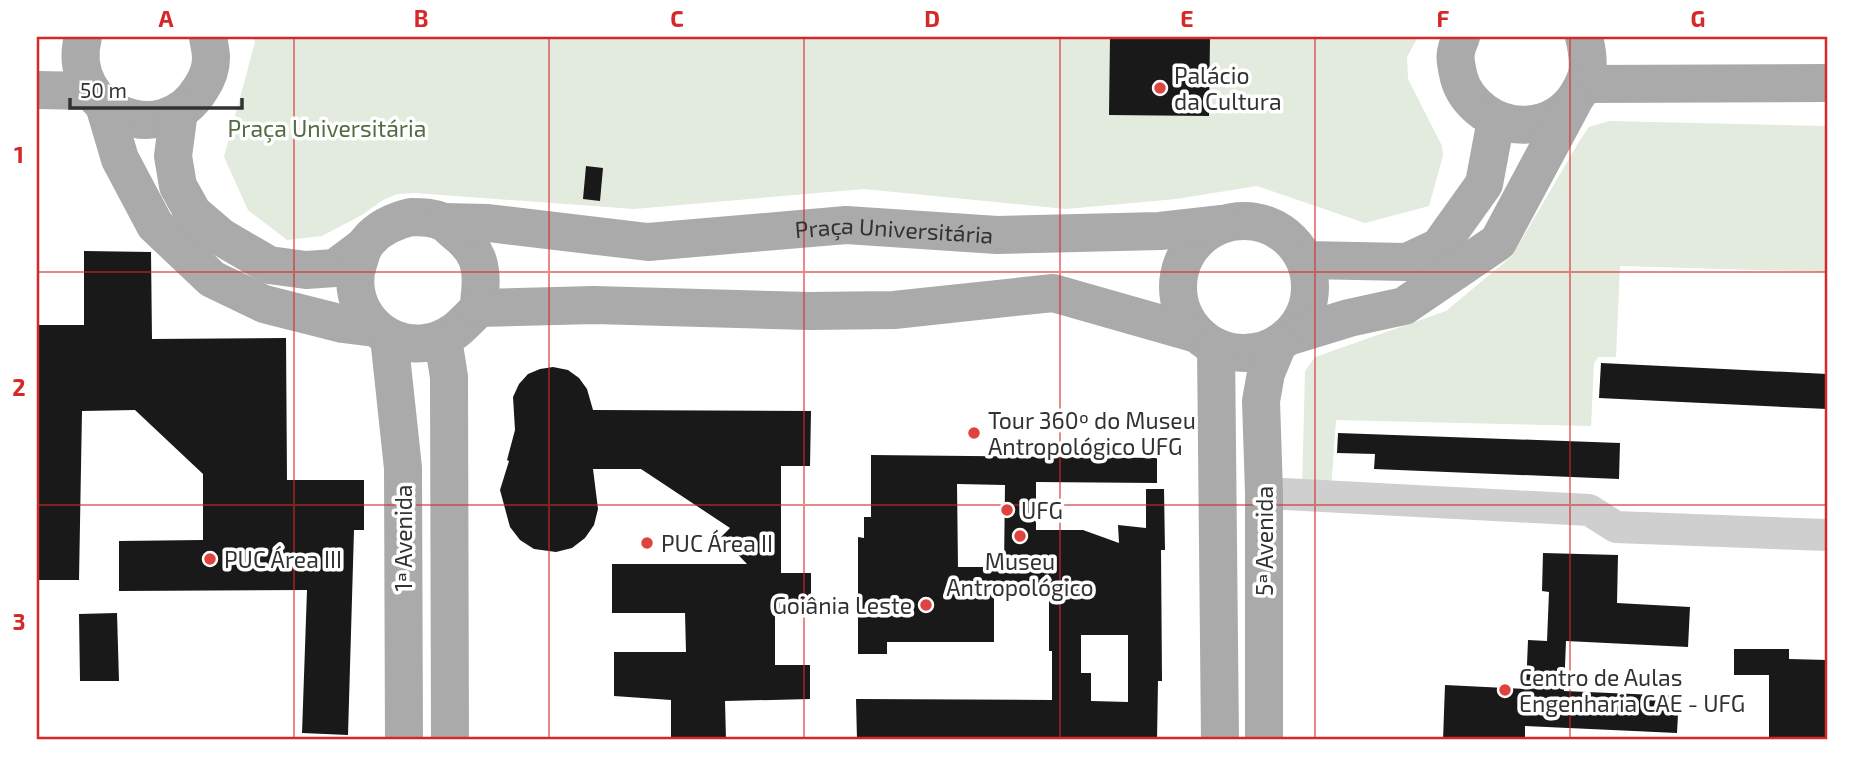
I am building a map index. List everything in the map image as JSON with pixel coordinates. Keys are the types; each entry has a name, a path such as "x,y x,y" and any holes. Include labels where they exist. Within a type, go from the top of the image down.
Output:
{"main road":[{"path":"83,37 80,55 82,68 98,98 120,159 155,225 212,279 264,304 382,333 405,342 425,344 443,338 462,326 478,308 482,277 478,259 469,243 443,222 411,217 395,221 381,229 335,268 306,270 269,265 221,237 193,213 178,186 173,156 179,111"},
{"path":"37,90 98,98 121,116 141,120 161,119 179,111 195,98 207,79 211,58 208,37"},
{"path":"1461,37 1454,61 1462,89 1475,105 1496,120 1523,125 1550,120 1561,113 1578,94 1827,83"},
{"path":"478,308 594,305 809,312 894,310 1053,293 1206,340 1234,352 1252,352 1349,318 1404,306 1498,242 1578,94 1587,71 1584,37"},
{"path":"1305,260 1407,262 1439,247 1484,184 1496,120"},
{"path":"1206,340 1185,321 1177,294 1178,272 1187,251 1202,234 1222,224 1241,220 1261,222 1279,230 1294,243 1305,260 1310,281 1308,302 1300,322 1282,341"},
{"name":"Praça Universitária","path":"443,222 488,223 648,242 846,225 1008,235 1160,230 1222,224"},
{"path":"363,247 354,276 357,299 368,320 382,333"},
{"name":"1ª Avenida","path":"382,333 403,468 404,740"},
{"name":"1ª Avenida","path":"443,338 449,377 450,740"},
{"name":"5ª Avenida","path":"1206,340 1220,740"},
{"name":"5ª Avenida","path":"1264,740 1265,493 1261,401 1266,373 1282,341"},
{"path":"402,495 449,494"}],"street":[{"path":"1265,493 1589,510 1616,527 1827,535"}],"green space":[{"name":"Praça Universitária","path":"253,37 1418,37 1407,57 1408,79 1442,146 1443,156 1429,206 1365,223 1257,186 1176,199 1066,209 864,189 634,209 414,193 397,194 383,200 362,215 322,236 287,240 248,210 224,157 255,42"},
{"path":"1609,121 1827,126 1827,272 1620,266 1616,357 1598,357 1594,364 1591,426 1336,420 1331,490 1302,488 1305,371 1315,357 1446,311 1512,256 1589,127"}],"building":[{"name":"Palácio da Cultura","path":"1110,37 1210,37 1209,116 1109,115"},
{"path":"586,166 603,168 600,201 583,199"},
{"path":"84,251 151,252 152,339 286,338 287,480 364,480 364,530 354,530 348,735 302,733 307,590 119,591 119,541 203,540 203,474 135,410 82,411 79,580 37,580 37,325 84,325"},
{"path":"1601,363 1827,374 1827,409 1599,398"},
{"path":"553,367 568,370 579,378 587,389 593,410 811,411 810,466 781,466 781,573 811,573 811,611 775,610 775,665 810,665 810,699 725,701 726,740 671,740 671,700 614,696 614,652 686,652 685,613 612,613 612,564 747,564 721,537 730,528 641,469 593,469 598,509 594,525 585,538 572,548 556,552 534,549 520,540 510,527 500,490 515,430 513,397 528,374"},
{"path":"1338,433 1620,443 1619,479 1374,469 1375,454 1337,453"},
{"path":"871,455 1157,458 1157,483 1036,482 1036,530 1083,530 1119,543 1118,525 1146,528 1146,489 1164,489 1165,550 1161,550 1162,681 1158,681 1157,740 857,740 856,699 1052,700 1049,587 994,587 994,642 887,642 887,654 858,654 858,537 864,538 864,517 871,517","holes":["957,484 1005,485 1004,567 958,567","1081,635 1128,635 1128,702 1091,701 1091,673 1081,673"]},
{"path":"1543,553 1618,555 1617,603 1690,607 1688,647 1566,641 1564,691 1679,696 1677,733 1525,726 1525,740 1443,740 1445,685 1526,689 1528,640 1547,641 1549,592 1542,591"},
{"path":"117,613 119,681 80,681 79,614"},
{"path":"1734,649 1789,649 1789,659 1827,660 1826,740 1769,740 1769,675 1734,675"}],"place":[{"name":"Palácio da Cultura","path":"1160,88"},
{"name":"Tour 360º do Museu Antropológico UFG","path":"974,433"},
{"name":"UFG","path":"1007,510"},
{"name":"Museu Antropológico","path":"1020,536"},
{"name":"PUC Área II","path":"647,543"},
{"name":"PUC Área III","path":"210,559"},
{"name":"Goiânia Leste","path":"926,605"},
{"name":"Centro de Aulas Engenharia CAE - UFG","path":"1505,690"}]}
